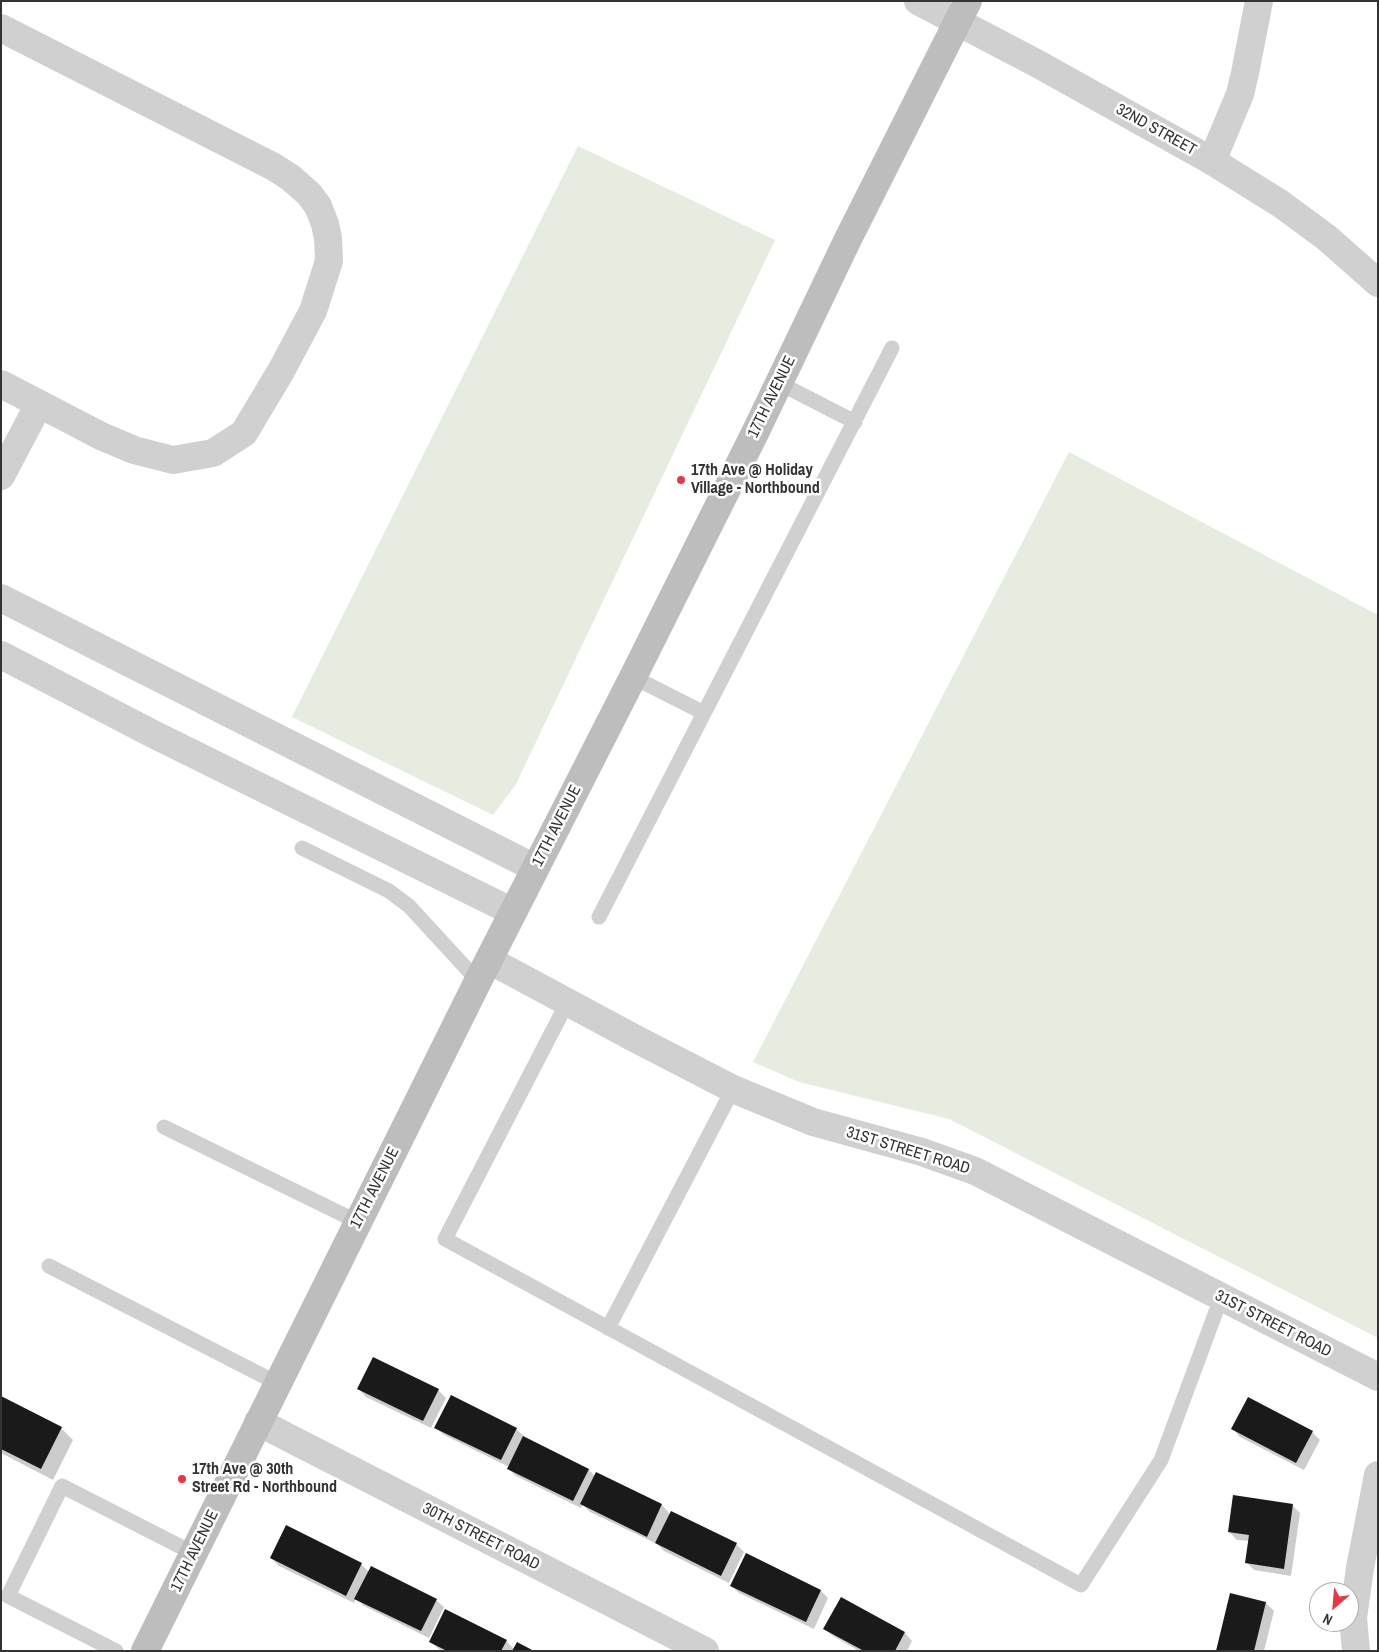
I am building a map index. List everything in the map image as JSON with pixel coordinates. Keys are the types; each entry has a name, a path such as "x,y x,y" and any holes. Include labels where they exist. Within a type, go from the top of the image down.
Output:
{"main road":[{"name":"17TH AVENUE","path":"145,1651 483,971 633,677 779,383 848,239 963,12"}],"street":[{"name":"32ND STREET","path":"918,1 963,12 1046,69 1212,161 1281,204 1327,238 1378,283"},
{"path":"1212,161 1240,94 1259,1"},
{"path":"1,28 274,167 290,178 309,194 318,206 328,238 329,261 313,311 286,362 244,433 213,453 173,460 134,450 101,436 1,384"},
{"path":"1,476 39,404"},
{"path":"1,598 536,868"},
{"path":"1,656 151,733 513,912"},
{"name":"31ST STREET ROAD","path":"483,971 567,1003 734,1089 813,1122 914,1150 974,1171 1378,1377"},
{"name":"30TH STREET ROAD","path":"258,1422 705,1651"},
{"path":"1356,1651 1353,1618 1360,1568 1378,1475"}],"lane":[{"path":"599,917 892,348"},
{"path":"779,383 855,422"},
{"path":"633,677 704,713"},
{"path":"302,848 389,891 409,906 483,971"},
{"path":"567,1003 445,1239 1081,1584 1161,1460 1221,1298"},
{"path":"608,1328 734,1089"},
{"path":"164,1127 358,1222"},
{"path":"49,1266 278,1383"},
{"path":"116,1651 8,1596 62,1486 193,1553"}],"shaded area":[{"path":"578,146 775,240 516,784 493,815 292,717"},
{"path":"1069,452 1378,615 1378,1338 949,1119 799,1082 753,1062"}],"building":[{"path":"373,1357 439,1389 423,1421 357,1389"},
{"path":"451,1395 517,1428 501,1460 434,1428"},
{"path":"1,1396 62,1427 41,1469 1,1449"},
{"path":"1248,1397 1313,1431 1296,1463 1231,1429"},
{"path":"523,1436 589,1469 573,1501 507,1469"},
{"path":"596,1472 662,1504 647,1537 580,1504"},
{"path":"1233,1495 1293,1504 1284,1569 1245,1563 1249,1535 1228,1532"},
{"path":"671,1511 737,1543 721,1576 655,1543"},
{"path":"286,1525 362,1563 346,1596 270,1558"},
{"path":"746,1553 821,1590 806,1622 730,1586"},
{"path":"371,1566 437,1599 421,1631 354,1599"},
{"path":"1230,1593 1266,1602 1254,1651 1216,1651"},
{"path":"841,1597 905,1632 895,1651 864,1651 823,1629"},
{"path":"445,1609 507,1640 501,1651 447,1651 429,1642"},
{"path":"517,1642 534,1651 512,1651"}],"place":[{"name":"17th Ave @ Holiday Village - Northbound","path":"681,480"},
{"name":"17th Ave @ 30th Street Rd - Northbound","path":"182,1479"}]}
